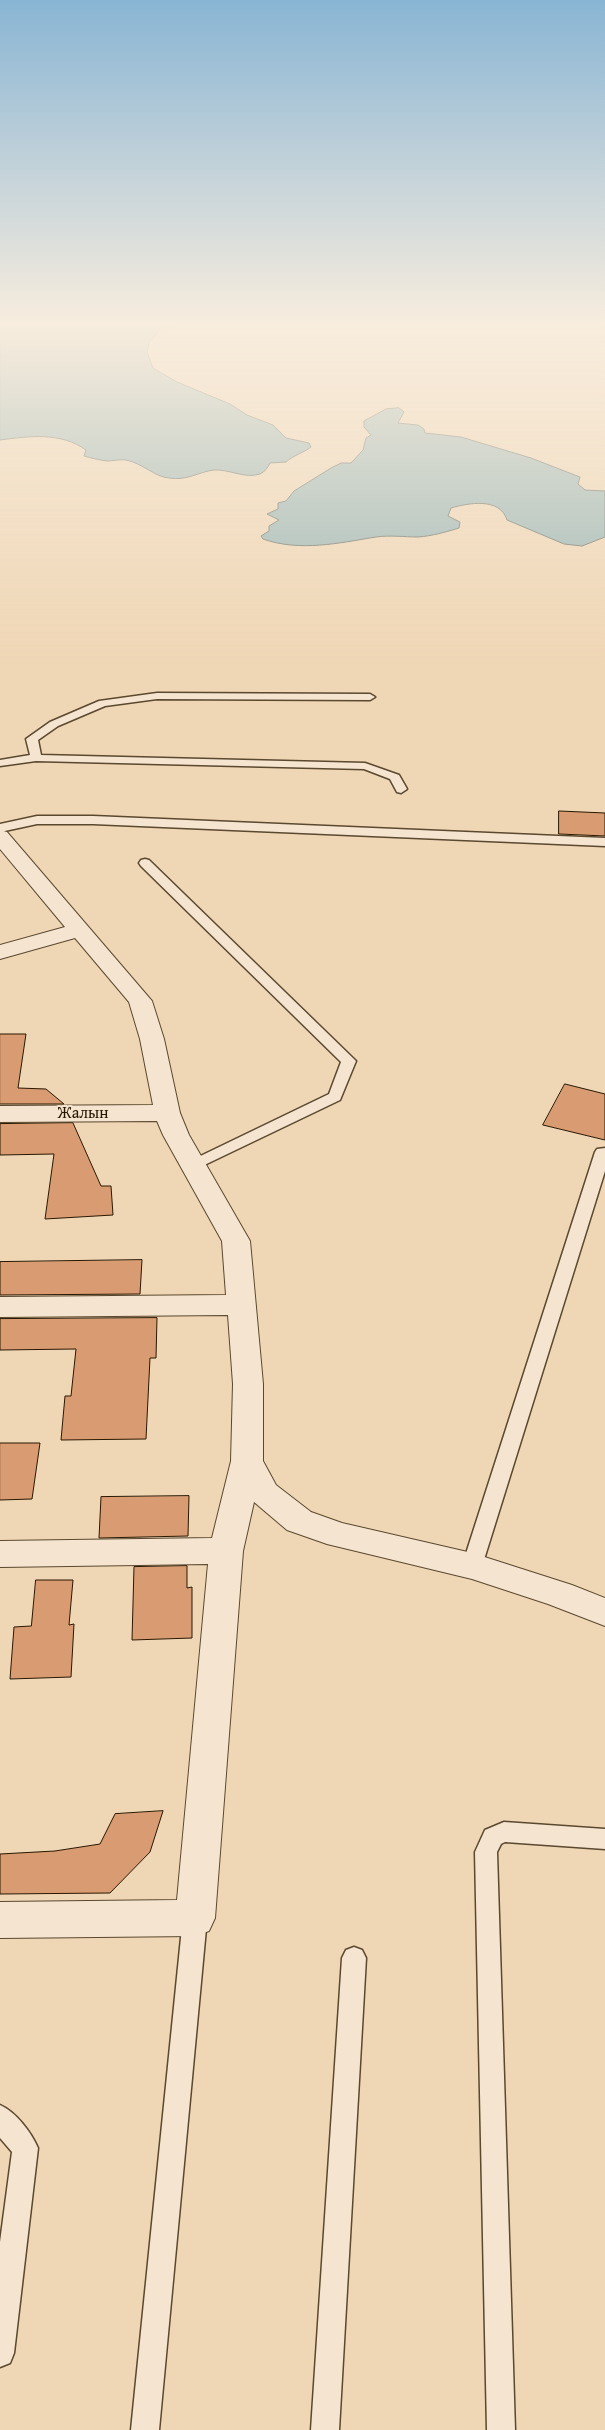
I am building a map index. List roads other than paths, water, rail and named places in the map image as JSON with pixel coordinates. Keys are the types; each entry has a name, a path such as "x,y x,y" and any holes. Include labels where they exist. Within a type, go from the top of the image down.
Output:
{"street":[{"path":"0,836 140,1002 152,1039 167,1113 176,1135 236,1241 248,1384 247,1461 226,1551 195,1918 0,1920"},
{"path":"0,952 79,930"},
{"name":"Жалын","path":"0,1114 167,1113"},
{"path":"0,1307 242,1305"},
{"path":"247,1461 265,1493 299,1521 339,1535 472,1566 560,1594 605,1612"},
{"path":"0,1554 226,1551"}],"lane":[{"path":"36,758 32,738 54,724 103,703 157,696 370,697"},
{"path":"0,763 36,758 365,766 395,777 401,789"},
{"path":"0,828 37,820 93,820 605,842"},
{"path":"145,863 349,1061 335,1097 194,1165"},
{"path":"472,1566 604,1152"},
{"path":"501,2430 486,1852 493,1837 504,1832 605,1838"},
{"path":"145,2430 195,1918"},
{"path":"325,2430 354,1958"},
{"path":"0,2118 25,2148 3,2298 0,2353"}],"water":[{"path":"0,434 282,434 286,438 309,443 311,447 286,462 270,463 265,471 260,474 243,475 214,470 175,479 164,477 126,460 107,461 84,456 86,450 66,440 45,437 23,437 0,440"},
{"path":"438,434 461,437 531,458 580,477 578,484 585,490 605,491 605,537 582,546 564,544 507,520 498,508 491,505 474,504 451,508 448,516 460,522 459,528 428,536 381,536 334,544 305,546 277,543 263,539 261,536 269,531 269,526 279,520 267,514 278,509 278,503 286,501 294,491 331,468 341,463 351,463 363,450 366,438 371,435"}]}
